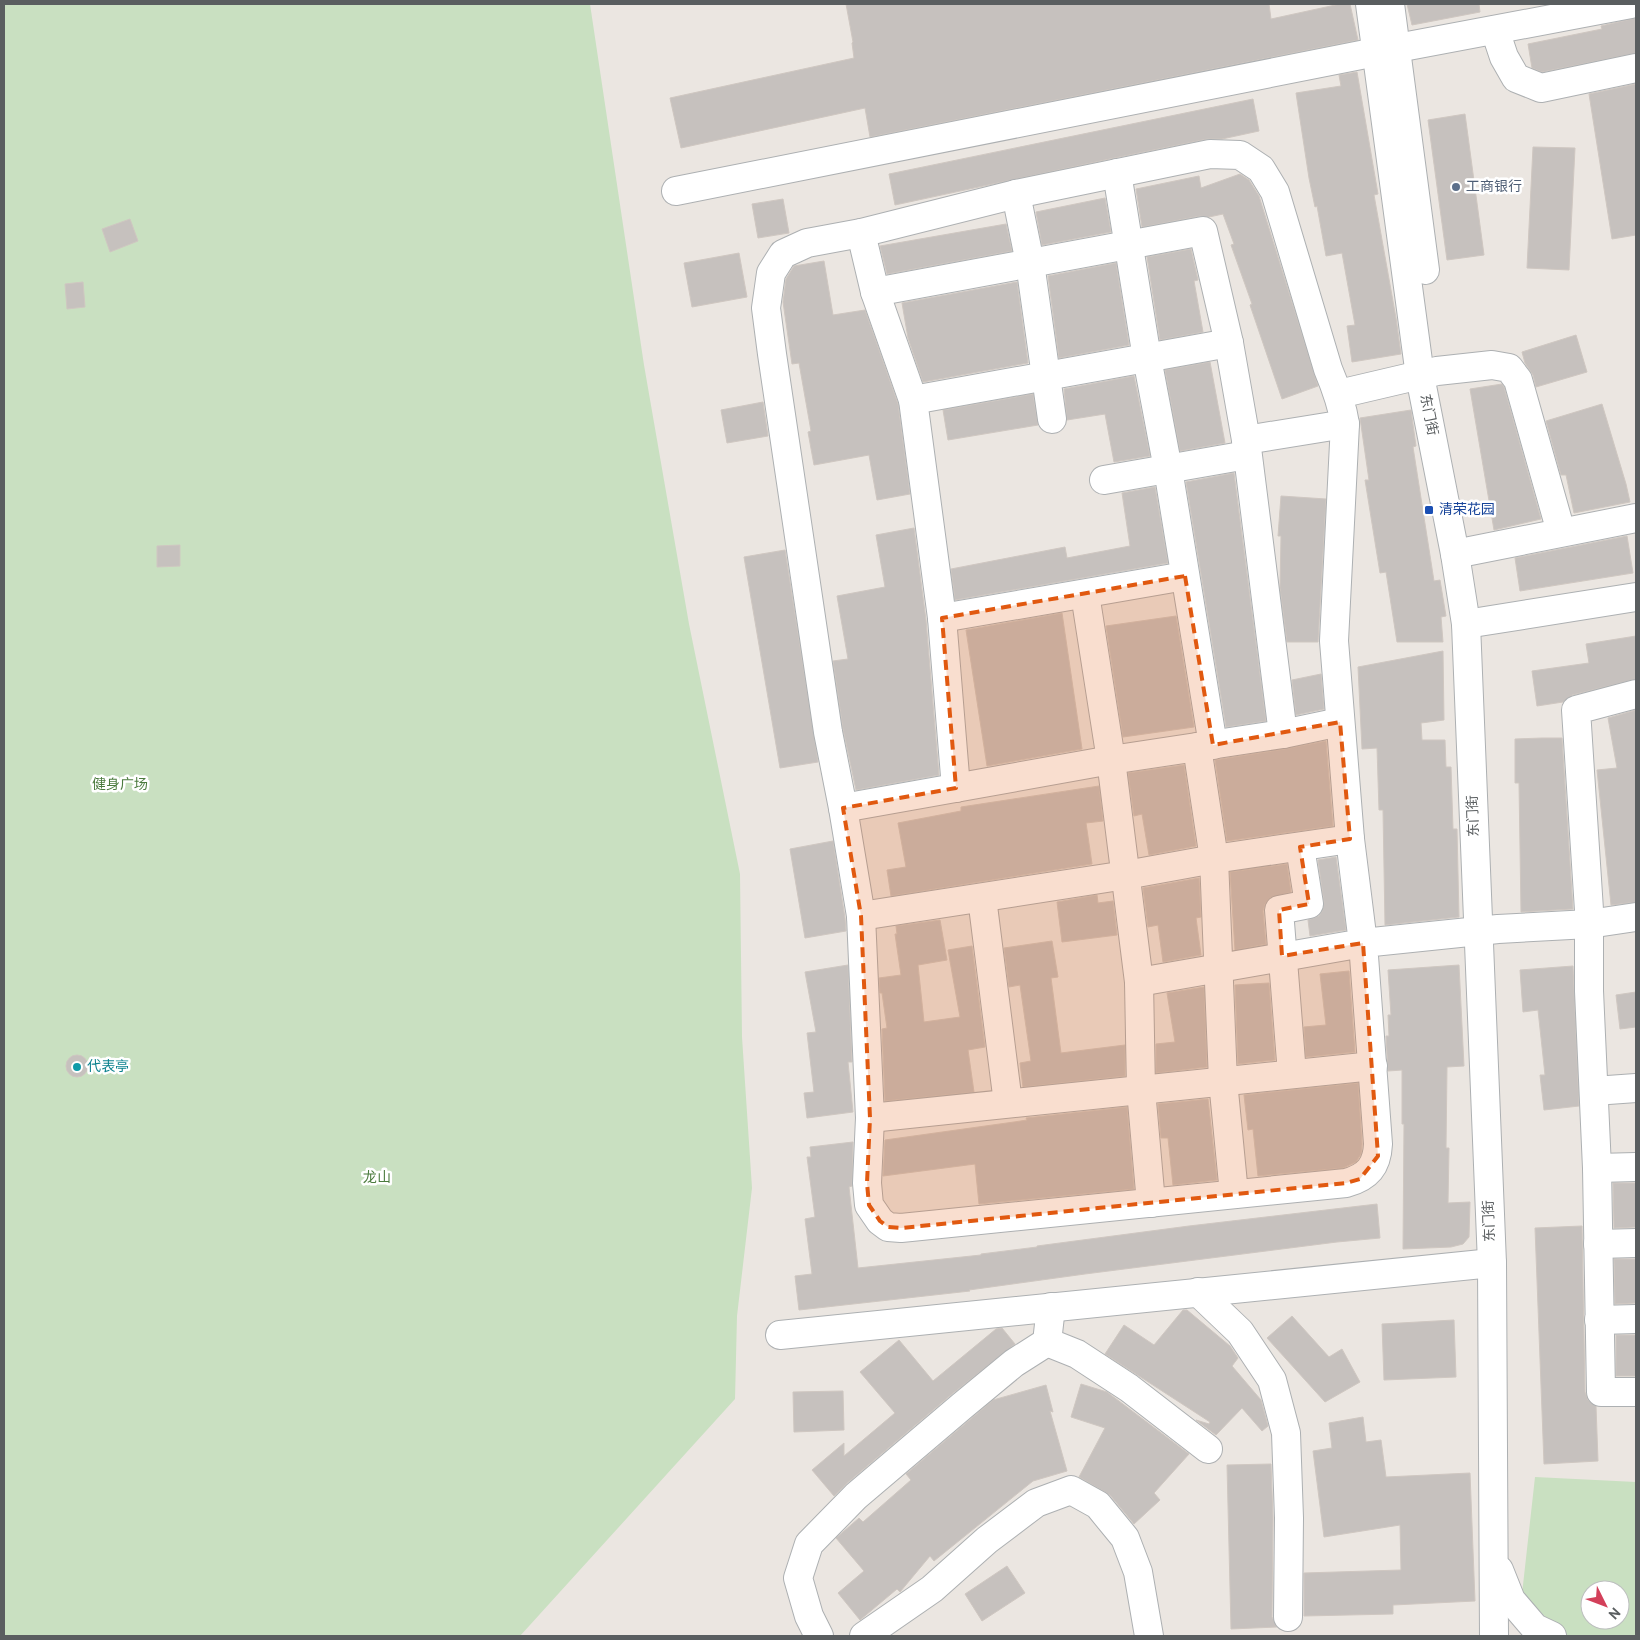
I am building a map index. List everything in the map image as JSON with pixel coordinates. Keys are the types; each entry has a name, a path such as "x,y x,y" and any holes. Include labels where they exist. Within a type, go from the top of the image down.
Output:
{"street":[{"name":"东门街","path":"1370,4 1387,50"},
{"name":"东门街","path":"1390,4 1387,50 1428,374 1463,553 1473,623 1488,930 1510,1267 1510,1636"},
{"path":"676,192 1387,50 1631,4"},
{"path":"1495,30 1504,57 1516,78 1541,88 1636,68"},
{"path":"1210,154 1240,155 1261,168 1275,192 1328,370 1339,394 1345,424 1334,641 1350,839 1363,943 1378,1144 1378,1156 1371,1168 1360,1179 1346,1183 901,1228 888,1227 880,1221 869,1205 867,1183 870,1118 861,916 827,723 766,308 771,273 783,254 807,243 861,233 1016,194 1210,154"},
{"path":"1117,173 1185,576 1205,746 1214,859 1223,1081 1234,1194"},
{"path":"1016,194 1030,264 1052,419"},
{"path":"875,292 1203,231 1229,343 1247,447 1283,734"},
{"path":"861,233 875,292 913,400 942,618 956,788"},
{"path":"913,400 1229,343"},
{"path":"1339,394 1428,374 1492,365 1509,368 1518,380 1561,532"},
{"path":"1104,480 1168,469 1247,447 1345,424"},
{"path":"1463,553 1636,518"},
{"path":"942,618 1185,576"},
{"path":"1085,594 1111,760 1139,982 1141,1090 1151,1203"},
{"path":"1473,623 1636,597"},
{"path":"1636,694 1576,710 1589,924 1589,991 1597,1168 1601,1392 1636,1392"},
{"path":"843,808 1111,760 1283,734 1340,722"},
{"path":"861,916 1350,839"},
{"path":"1292,1074 1279,910 1309,904 1300,847"},
{"path":"982,898 1008,1103"},
{"path":"1139,982 1363,943 1488,930 1589,924 1636,917"},
{"name":"东门街","path":"1488,930 1495,1562 1494,1636"},
{"path":"870,1118 1373,1066"},
{"path":"1594,1091 1636,1088"},
{"path":"1597,1168 1636,1167"},
{"path":"1598,1244 1636,1243"},
{"path":"780,1335 1492,1263"},
{"path":"1198,1292 1240,1332 1272,1380 1286,1433 1289,1518 1288,1617"},
{"path":"1047,1342 1051,1307"},
{"path":"1599,1320 1636,1319"},
{"path":"1047,1342 1084,1358 1129,1388 1208,1449"},
{"path":"819,1636 809,1616 798,1578 809,1544 856,1496 962,1406 1014,1363 1047,1342"},
{"path":"864,1636 932,1589 987,1540 1036,1503 1071,1490 1098,1506 1125,1538 1138,1572 1149,1636"},
{"path":"1495,1562 1510,1598 1535,1628 1552,1636"}],"highlighted area":[{"path":"1185,576 1213,745 1340,722 1350,839 1300,847 1309,904 1279,910 1282,956 1363,943 1378,1156 1360,1179 1346,1183 901,1228 888,1227 880,1221 869,1205 867,1183 870,1118 861,916 843,808 956,788 942,618"}],"green space":[{"name":"龙山","path":"4,4 590,4 644,365 689,624 740,874 742,1037 752,1188 737,1316 735,1399 520,1636 4,1636"},
{"path":"1535,1477 1636,1482 1636,1636 1568,1636 1561,1632 1522,1594"}],"building":[{"path":"846,4 1269,4 1271,19 1340,4 1350,4 1358,40 870,137 865,108 681,148 670,98 854,58"},
{"path":"1407,4 1479,4 1480,12 1412,25"},
{"path":"1636,18 1636,53 1542,72 1532,68 1528,44 1602,29 1601,26"},
{"path":"1357,72 1378,194 1374,195 1401,354 1352,362 1347,326 1355,325 1342,253 1326,256 1317,206 1315,207 1309,178 1296,93 1341,86 1339,75"},
{"path":"1636,84 1636,235 1612,239 1589,94"},
{"path":"1253,99 1259,131 1222,139 1207,139 895,205 889,174"},
{"name":"工商银行","path":"1465,114 1484,255 1447,260 1428,120"},
{"path":"1533,147 1575,148 1569,270 1527,268"},
{"path":"1240,174 1249,180 1259,196 1318,386 1282,399 1250,305 1252,304 1231,245 1234,244 1223,214 1209,217 1200,216 1142,227 1136,189 1199,176 1201,188"},
{"path":"1105,198 1111,232 1042,245 1036,212"},
{"path":"783,199 789,233 758,238 752,204"},
{"path":"130,219 138,241 110,252 102,229"},
{"path":"1006,224 1012,251 887,274 880,246"},
{"path":"1191,249 1198,280 1194,281 1203,332 1160,340 1147,257"},
{"path":"739,253 747,297 692,307 684,263"},
{"path":"824,261 833,315 865,310 898,404 910,494 877,500 869,455 814,465 808,432 811,431 799,363 792,364 783,302 786,279 794,266"},
{"path":"1116,263 1129,345 1059,358 1048,276"},
{"path":"83,282 85,307 67,309 65,284"},
{"path":"1017,282 1028,363 923,382 908,338 902,303"},
{"path":"1576,335 1587,372 1536,387 1533,375 1525,363 1522,352"},
{"path":"1210,362 1225,443 1180,451 1165,370"},
{"path":"1134,376 1150,456 1114,462 1105,414 1067,420 1064,389"},
{"path":"1502,384 1541,519 1494,530 1470,389"},
{"path":"1033,394 1038,425 948,440 943,410"},
{"path":"763,402 768,436 727,443 721,410"},
{"path":"1602,404 1630,502 1574,513 1566,475 1561,475 1546,421"},
{"path":"1411,410 1416,446 1413,447 1434,581 1440,580 1446,616 1441,617 1443,642 1397,642 1386,572 1380,573 1365,480 1369,480 1360,418"},
{"path":"1234,473 1266,721 1226,727 1186,482"},
{"path":"1155,487 1168,563 955,600 951,569 1065,547 1067,558 1130,546 1122,493"},
{"path":"1281,496 1326,499 1318,642 1287,642 1280,588 1281,536 1278,536"},
{"path":"914,528 926,620 939,775 856,790 843,729 833,661 848,659 837,596 885,587 876,535"},
{"path":"1627,536 1633,573 1520,591 1515,558"},
{"path":"180,545 180,566 157,567 157,546"},
{"path":"785,550 818,762 780,768 744,557"},
{"path":"1062,613 1082,749 987,766 966,630"},
{"path":"1176,616 1194,727 1123,737 1106,626"},
{"path":"1636,636 1636,679 1572,695 1563,702 1537,706 1532,671 1589,663 1586,644"},
{"path":"1443,651 1444,720 1421,723 1422,740 1445,740 1446,767 1451,767 1453,829 1457,829 1459,917 1385,925 1383,810 1379,810 1377,748 1362,749 1358,667"},
{"path":"1321,674 1324,709 1296,715 1292,680"},
{"path":"1636,710 1636,902 1611,905 1597,770 1617,768 1608,718"},
{"path":"1562,738 1573,909 1521,912 1519,783 1515,783 1515,739"},
{"path":"1326,741 1333,826 1227,841 1215,760"},
{"path":"1184,765 1196,846 1149,855 1142,814 1134,816 1128,773"},
{"path":"1099,786 1103,821 1086,823 1092,864 891,896 887,870 906,867 898,823 961,811 961,807"},
{"path":"833,841 846,931 805,938 790,849"},
{"path":"1336,857 1346,930 1310,936 1308,920 1319,916 1323,910 1324,902 1318,860"},
{"path":"1287,864 1291,892 1270,898 1265,904 1263,911 1266,944 1235,950 1230,872"},
{"path":"1199,878 1201,917 1196,918 1201,955 1163,962 1158,925 1148,927 1143,888"},
{"path":"1097,895 1098,903 1113,901 1117,935 1062,942 1057,902"},
{"path":"940,920 947,960 918,965 924,1022 960,1017 948,950 972,946 985,1047 968,1050 974,1092 885,1101 882,1029 887,1028 879,978 901,975 895,934 897,934 896,926"},
{"path":"1052,941 1058,977 1051,978 1061,1053 1125,1045 1125,1076 1023,1087 1020,1063 1031,1061 1020,985 1009,987 1004,948"},
{"path":"848,965 852,1062 848,1062 853,1112 807,1118 804,1093 814,1092 807,1033 816,1032 805,972"},
{"path":"1459,965 1464,1066 1447,1067 1446,1148 1449,1148 1448,1203 1470,1202 1469,1237 1463,1244 1451,1247 1403,1249 1404,1124 1402,1124 1402,1070 1388,1071 1386,1036 1389,1036 1388,1015 1391,1015 1388,970"},
{"path":"1573,966 1579,1106 1544,1110 1540,1075 1545,1075 1538,1010 1523,1012 1520,970"},
{"path":"1349,971 1355,1052 1306,1057 1304,1027 1326,1025 1320,974"},
{"path":"1269,983 1275,1060 1238,1064 1235,985"},
{"path":"1204,987 1207,1067 1156,1073 1156,1044 1175,1042 1167,993"},
{"path":"1636,992 1636,1027 1620,1029 1616,995"},
{"name":"代表亭","path":"77,1055 85,1058 88,1066 85,1074 77,1077 69,1074 66,1066 69,1058"},
{"path":"1358,1083 1362,1144 1361,1154 1356,1162 1343,1168 1258,1176 1253,1129 1248,1130 1244,1095"},
{"path":"1208,1099 1217,1180 1173,1185 1168,1138 1161,1138 1158,1104"},
{"path":"1127,1107 1134,1189 979,1204 975,1164 883,1176 885,1140 1027,1120 1026,1118"},
{"path":"853,1142 852,1186 849,1187 858,1268 981,1255 1189,1226 1377,1204 1380,1238 1085,1274 970,1291 799,1310 795,1276 812,1274 805,1219 815,1217 807,1157 811,1157 810,1147"},
{"path":"1613,1183 1636,1183 1636,1227 1614,1228"},
{"path":"1582,1226 1585,1392 1588,1400 1596,1406 1598,1461 1544,1464 1535,1228"},
{"path":"1614,1259 1636,1259 1636,1303 1615,1304"},
{"path":"1183,1310 1187,1310 1230,1346 1238,1358 1232,1366 1261,1400 1268,1426 1262,1431 1242,1408 1216,1435 1196,1420 1209,1424 1210,1422 1105,1354 1124,1325 1154,1345"},
{"path":"1292,1316 1329,1357 1342,1349 1360,1382 1325,1402 1267,1338"},
{"path":"1454,1320 1456,1377 1384,1380 1382,1324"},
{"path":"1002,1328 1015,1344 952,1394 834,1496 812,1470 844,1443 844,1456 895,1413 860,1372 899,1340 933,1381 996,1329"},
{"path":"1616,1335 1636,1335 1636,1376 1616,1376"},
{"path":"1081,1384 1107,1392 1189,1454 1154,1493 1160,1500 1134,1524 1110,1495 1079,1477 1105,1428 1071,1417"},
{"path":"1046,1385 1053,1412 1050,1411 1067,1471 1033,1481 934,1561 930,1556 900,1592 897,1589 860,1620 838,1593 864,1571 836,1538 859,1518 863,1522 911,1480 906,1474 993,1400"},
{"path":"843,1391 844,1430 794,1432 793,1392"},
{"path":"1363,1417 1366,1442 1381,1440 1386,1477 1470,1473 1475,1601 1393,1605 1393,1614 1304,1616 1304,1573 1401,1570 1400,1525 1324,1537 1313,1451 1332,1448 1329,1423"},
{"path":"1271,1464 1273,1518 1272,1617 1277,1627 1231,1629 1227,1465"},
{"path":"1007,1566 1025,1593 982,1621 965,1594"}],"place":[{"name":"工商银行","path":"1456,187"},
{"name":"清荣花园","path":"1429,510"},
{"name":"代表亭","path":"77,1067"}],"park label":[{"name":"健身广场","path":"120,785"}]}
